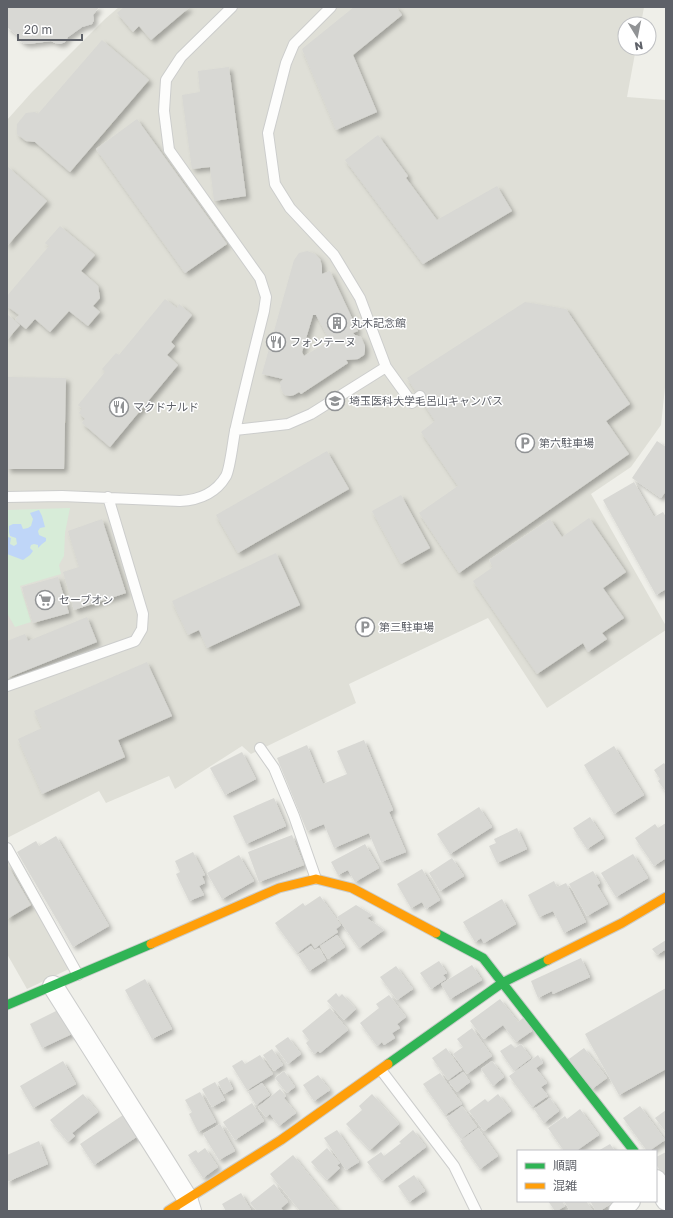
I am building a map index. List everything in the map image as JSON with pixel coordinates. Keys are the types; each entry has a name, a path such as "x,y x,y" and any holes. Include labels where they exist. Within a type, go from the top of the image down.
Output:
{"street":[{"path":"7,1005 206,921 279,888 316,879 352,888 483,958 633,1150"},
{"path":"168,1211 189,1205 502,983 622,923 666,897"},
{"path":"53,986 189,1205"},
{"path":"657,1182 666,1200"},
{"path":"619,1211 629,1202"}],"lane":[{"path":"7,497 62,496 193,501 206,496 216,489 227,475 235,430 266,298 260,278 169,150 164,111 166,80 181,57 232,7"},
{"path":"331,7 294,44 286,63 268,133 275,184 290,208 334,255 360,298 386,367 412,403 420,396"},
{"path":"235,430 288,424 311,414 386,367"},
{"path":"7,686 135,641 142,630 143,614 108,498"},
{"path":"260,748 274,768 294,816 316,879"},
{"path":"7,848 78,975"},
{"path":"381,1070 454,1166 476,1211"}],"shaded area":[{"name":"埼玉医科大学毛呂山キャンパス","path":"119,7 644,7 642,16 617,16 617,56 635,56 627,97 666,100 666,378 661,425 631,467 591,494 666,626 666,630 547,708 488,618 349,684 356,703 251,754 242,746 175,789 169,776 106,803 99,791 7,838 7,120 32,92 105,19"},
{"path":"7,858 69,969 27,989 7,954"}],"green space":[{"path":"70,508 65,533 64,556 59,565 61,574 20,586 31,622 15,627 7,613 7,510"}],"water":[{"path":"39,510 45,527 40,528 38,531 39,535 46,538 46,541 38,548 38,545 31,545 30,548 33,551 23,560 7,554 7,533 8,537 11,538 10,544 14,546 17,544 16,538 10,536 9,526 13,524 21,524 23,529 28,528 31,526 33,519 30,513"}],"building":[{"path":"7,7 99,7 93,15 94,20 92,24 82,27 68,37 65,42 60,44 51,41 28,44 19,40 17,35 7,27"},
{"path":"124,7 190,7 151,40 139,26 133,32 117,13"},
{"path":"354,7 396,7 402,15 353,55 377,112 336,130 302,49"},
{"path":"102,40 149,80 70,172 35,142 26,141 17,134 17,124 26,113 35,112 38,114"},
{"path":"229,67 246,196 214,201 210,167 192,169 182,95 200,92 198,71"},
{"path":"137,119 227,244 185,273 96,149"},
{"path":"378,135 408,176 406,178 437,220 497,186 512,211 423,264 345,160"},
{"path":"7,167 47,201 7,246"},
{"path":"60,226 95,255 81,271 98,286 100,298 93,306 100,312 88,326 69,311 50,332 35,319 26,329 15,320 19,315 7,306 7,296 49,246 45,243"},
{"name":"丸木記念館","path":"307,251 315,254 320,259 322,274 330,271 358,331 353,333 361,337 365,346 365,351 364,355 358,359 346,360 348,363 301,394 299,392 290,396 285,395 282,391 280,383 283,379 262,374 294,260 299,253","holes":["313,315 316,315 330,341 304,356 302,352"]},
{"path":"165,299 177,308 179,304 192,315 171,342 175,346 167,355 178,365 110,447 82,423 85,419 79,413 82,408 78,405 105,372 102,369 116,353 119,355"},
{"name":"第六駐車場","path":"525,302 566,309 630,404 606,421 629,454 459,573 419,513 458,486 421,432 435,421 407,378"},
{"path":"7,314 20,325 7,340"},
{"path":"7,377 66,378 64,469 7,469"},
{"path":"657,441 666,447 666,491 661,498 632,478"},
{"path":"327,451 349,489 238,553 216,515"},
{"path":"634,482 654,517 663,512 666,517 666,589 656,595 603,500"},
{"path":"401,495 430,548 401,564 372,511"},
{"path":"589,518 626,572 603,588 624,618 602,633 607,639 588,652 583,643 537,674 473,581 493,567 489,560 550,519 562,537"},
{"path":"102,519 126,593 74,610 63,572 79,567 68,531"},
{"path":"276,553 300,605 207,648 199,630 188,635 172,601"},
{"name":"セーブオン","path":"58,577 69,613 33,623 22,587"},
{"path":"87,617 97,642 7,678 7,641 25,634 28,641"},
{"path":"147,662 172,716 118,740 125,757 42,794 18,739 42,728 34,711"},
{"path":"364,740 393,810 389,812 406,852 381,862 369,833 334,848 324,824 307,831 277,758 307,745 323,784 347,774 337,751"},
{"path":"614,746 644,795 614,814 584,765"},
{"path":"242,752 256,779 225,795 210,768"},
{"path":"664,763 666,766 666,792 658,781 660,779 654,770"},
{"path":"274,798 286,826 246,844 233,816"},
{"path":"479,807 492,827 450,854 437,834"},
{"path":"590,817 604,838 587,849 573,828"},
{"path":"666,823 666,858 654,866 635,838 655,824 658,828"},
{"path":"517,828 527,849 497,863 489,846 496,843 494,839"},
{"path":"292,835 304,865 259,882 248,852"},
{"path":"56,836 109,926 73,947 17,852 36,841 39,846"},
{"path":"365,844 379,868 355,882 348,870 338,875 331,862"},
{"path":"193,852 205,875 202,876 205,883 199,886 204,895 189,901 176,874 180,872 175,861"},
{"path":"633,854 648,878 616,897 601,873"},
{"path":"239,855 254,881 222,899 207,873"},
{"path":"452,858 464,876 440,891 429,873"},
{"path":"7,864 31,905 7,919"},
{"path":"422,869 440,900 426,909 422,902 411,908 397,884"},
{"path":"593,871 600,883 597,885 608,904 587,916 569,884"},
{"path":"554,881 557,887 566,883 586,922 564,933 553,911 539,917 528,895"},
{"path":"320,896 341,925 336,929 338,932 315,948 311,943 297,953 275,923 303,903 305,906"},
{"path":"502,899 516,924 484,943 481,938 475,942 463,922"},
{"path":"356,905 372,915 367,918 384,930 359,948 337,917"},
{"path":"337,935 345,947 328,959 320,946"},
{"path":"666,940 666,949 657,955 652,949"},
{"path":"311,946 314,951 319,948 326,960 309,971 298,955"},
{"path":"581,958 590,977 553,994 552,991 538,998 531,981"},
{"path":"439,961 447,973 443,975 446,979 431,989 420,973"},
{"path":"472,965 482,980 450,999 441,984"},
{"path":"396,966 413,989 397,1000 380,977"},
{"path":"145,979 172,1029 152,1039 125,990"},
{"path":"666,988 666,1069 619,1095 585,1034"},
{"path":"336,993 339,997 342,994 356,1009 344,1020 327,1001"},
{"path":"389,995 406,1017 397,1024 400,1028 392,1033 395,1038 384,1045 382,1042 377,1046 360,1023 379,1008 376,1004"},
{"path":"500,999 518,1022 523,1018 532,1031 516,1042 503,1025 484,1039 470,1021"},
{"path":"62,1008 74,1033 42,1048 30,1024"},
{"path":"330,1008 348,1030 320,1053 318,1051 314,1054 306,1043 309,1040 302,1031"},
{"path":"472,1028 492,1056 467,1074 453,1054 463,1047 457,1039"},
{"path":"288,1037 301,1054 288,1064 275,1046"},
{"path":"511,1044 515,1048 521,1044 531,1058 514,1071 500,1051"},
{"path":"446,1048 462,1070 448,1080 432,1058"},
{"path":"584,1048 607,1078 592,1089 569,1059"},
{"path":"272,1049 283,1065 274,1071 263,1055"},
{"path":"260,1055 273,1074 247,1090 232,1066 242,1060 245,1064"},
{"path":"538,1055 543,1063 536,1068 547,1083 541,1087 548,1096 532,1107 509,1076"},
{"path":"63,1061 76,1084 33,1108 20,1086"},
{"path":"492,1061 504,1077 493,1086 481,1069"},
{"path":"284,1071 295,1087 287,1093 275,1078"},
{"path":"463,1072 470,1082 457,1092 449,1082"},
{"path":"440,1073 462,1104 445,1115 423,1084"},
{"path":"318,1075 330,1090 314,1101 303,1085"},
{"path":"227,1077 233,1089 224,1094 218,1082"},
{"path":"215,1082 225,1100 212,1107 202,1089"},
{"path":"262,1083 270,1095 256,1105 248,1092"},
{"path":"280,1089 286,1096 284,1098 296,1113 279,1126 270,1114 266,1117 258,1107"},
{"path":"200,1092 216,1122 198,1132 189,1114 192,1112 185,1100"},
{"path":"83,1094 98,1112 72,1133 75,1136 68,1142 50,1120"},
{"path":"372,1094 399,1124 370,1150 346,1124 362,1110 359,1106"},
{"path":"498,1094 511,1111 484,1131 469,1111 485,1099 488,1102"},
{"path":"550,1098 559,1111 544,1123 534,1109"},
{"path":"252,1103 264,1121 235,1140 223,1122"},
{"path":"462,1106 477,1127 461,1139 446,1118"},
{"path":"640,1106 665,1140 650,1150 646,1150 623,1118"},
{"path":"580,1109 599,1135 577,1150 563,1150 548,1128 565,1116 567,1119"},
{"path":"666,1110 666,1132 655,1118"},
{"path":"123,1115 138,1136 94,1165 80,1144"},
{"path":"220,1124 235,1151 219,1160 203,1134"},
{"path":"478,1128 498,1156 480,1169 460,1141"},
{"path":"337,1130 359,1162 346,1170 324,1138"},
{"path":"413,1130 426,1147 382,1181 367,1162 381,1152 384,1156 401,1143 399,1142"},
{"path":"39,1141 48,1164 7,1182 7,1155"},
{"path":"610,1144 614,1150 600,1150"},
{"path":"205,1148 218,1167 203,1178 188,1155 196,1150 198,1153"},
{"path":"327,1148 340,1163 337,1165 340,1168 327,1180 311,1162"},
{"path":"666,1152 666,1181 657,1166 657,1156"},
{"path":"293,1155 338,1211 300,1211 270,1174"},
{"path":"414,1175 425,1191 409,1202 398,1186"},
{"path":"274,1184 288,1202 281,1208 283,1211 257,1211 250,1203"},
{"path":"241,1193 251,1210 226,1211 222,1204"},
{"path":"549,1202 563,1202 565,1206 555,1211"},
{"path":"565,1202 587,1202 593,1211 570,1211"},
{"path":"591,1202 614,1202 600,1211 596,1211"}],"traffic: fast":[{"path":"436,933 483,958 633,1150"},
{"path":"7,1005 151,944"},
{"path":"388,1064 502,983 548,960"}],"traffic: slow":[{"path":"151,944 279,888 316,879 352,888 436,933"},
{"path":"548,960 622,923 666,897"},
{"path":"168,1211 281,1140 388,1064"}],"place":[{"name":"丸木記念館","path":"337,323"},
{"name":"フォンテーヌ","path":"276,342"},
{"name":"埼玉医科大学毛呂山キャンパス","path":"335,401"},
{"name":"マクドナルド","path":"119,407"},
{"name":"第六駐車場","path":"525,443"},
{"name":"セーブオン","path":"45,600"},
{"name":"第三駐車場","path":"365,627"}]}
